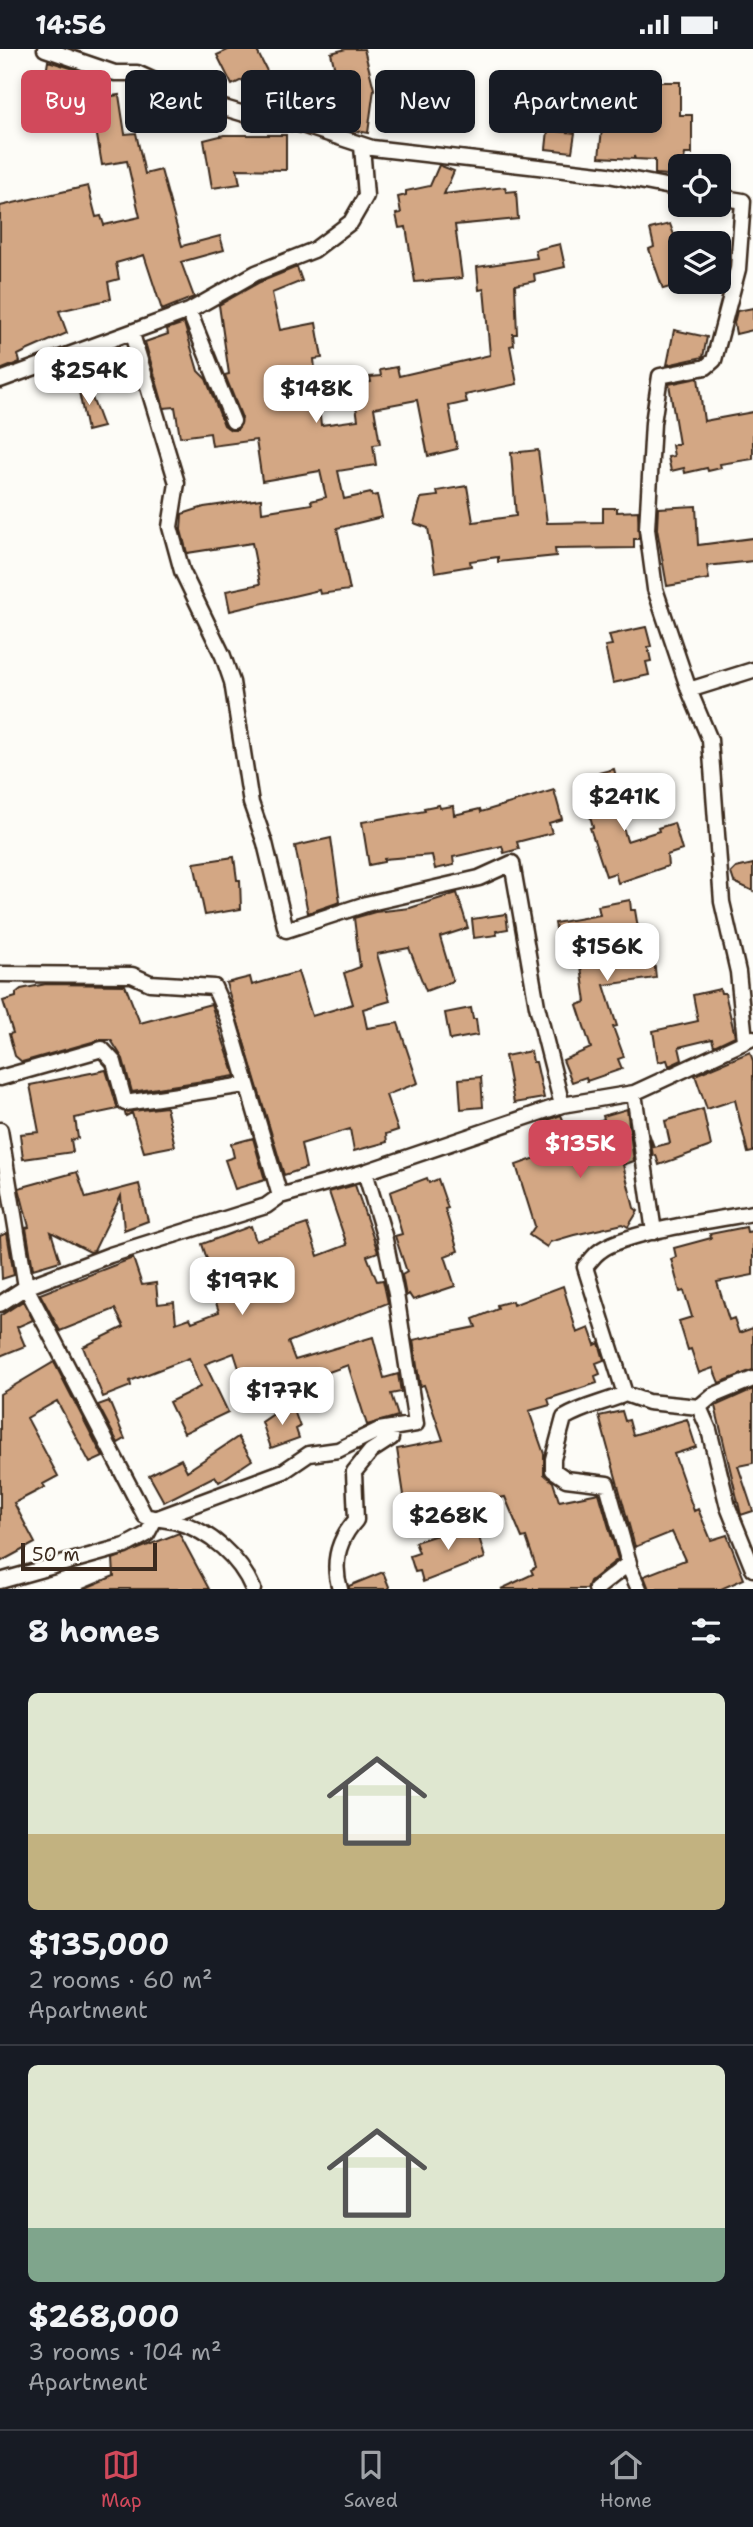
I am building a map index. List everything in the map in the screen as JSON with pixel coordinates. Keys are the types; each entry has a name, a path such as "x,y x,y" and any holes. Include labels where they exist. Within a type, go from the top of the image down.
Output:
{"street":[{"path":"45,49 115,73 137,73 194,99 251,117 299,124 362,146 608,175 668,187"},
{"path":"0,380 189,311 256,273 314,250 351,222 366,196 362,146"},
{"path":"0,1304 26,1286 110,1255 266,1206 280,1196 365,1172 562,1105 634,1093 749,1039 738,972 722,902 710,740 689,690 655,589 647,529 653,423 660,376 706,367 714,360 738,269 743,201 731,199"},
{"path":"189,311 233,421"},
{"path":"132,334 177,483 170,527 182,571 223,656 232,682 251,803 265,843 286,930 366,904 479,878 512,863 537,1006 562,1105"},
{"path":"689,690 753,670"},
{"path":"0,974 132,975 150,983 214,987 228,1019 245,1085 280,1196"},
{"path":"0,1078 102,1049 114,1062 125,1103 245,1085"},
{"path":"634,1093 654,1232"},
{"path":"0,1130 26,1286 145,1516 178,1522 218,1542 245,1571 253,1589"},
{"path":"3,1583 125,1546 147,1534 155,1519 284,1471 309,1454 338,1450 379,1430 416,1424 396,1294 384,1235 365,1172"},
{"path":"625,1394 585,1267 601,1250 654,1232 753,1213"},
{"path":"639,1589 628,1566 627,1547 607,1485 566,1479 553,1470 553,1459 564,1418 583,1407 605,1403 625,1394 648,1402 699,1407 712,1396 753,1379"},
{"path":"699,1407 709,1430 728,1507 753,1569"},
{"path":"340,1589 337,1555 342,1536 356,1520 354,1472 371,1451 390,1438 391,1428"},
{"path":"596,1589 628,1566"}],"building":[{"path":"230,49 256,49 266,70 241,70 241,80 232,85 227,70 217,55"},
{"path":"346,49 364,49 374,89 368,133 361,132 361,70 335,70 331,53"},
{"path":"48,61 77,70 47,70"},
{"path":"662,82 680,82 680,115 692,115 692,154 668,154 668,175 655,174 655,160 635,159 634,156 634,159 599,157 602,133 662,133"},
{"path":"119,95 125,134 136,133 145,174 161,170 182,246 220,236 224,250 181,262 194,297 162,310 144,255 116,263 119,279 108,282 111,299 59,311 67,333 18,355 20,362 0,370 0,206 88,186 96,217 101,216 104,225 140,217 127,161 102,165 97,133 111,133 111,96"},
{"path":"548,133 575,133 572,152 546,149"},
{"path":"224,135 286,135 286,170 237,169 240,184 212,188 204,140"},
{"path":"439,165 454,171 444,194 505,187 506,192 516,191 518,219 455,225 462,278 415,282 406,227 399,228 396,214 401,213 398,197 406,195 406,191 430,186"},
{"path":"670,224 673,231 668,231 668,288 663,289 649,249 654,247 650,229"},
{"path":"560,244 565,267 534,274 535,281 515,285 517,334 513,334 514,345 510,346 517,384 465,395 467,402 449,406 457,449 428,456 417,400 374,408 380,444 373,445 376,465 338,471 344,499 371,493 372,496 377,495 382,517 337,528 350,590 320,594 319,590 230,611 226,591 260,584 252,543 187,553 181,530 182,514 204,507 261,499 262,512 312,504 311,501 326,497 320,471 262,481 256,440 212,446 210,433 180,437 175,407 164,408 145,342 168,334 167,329 184,323 198,371 206,379 224,425 231,430 237,430 242,418 225,375 229,374 219,305 260,282 297,267 302,281 272,293 280,330 316,323 322,358 314,359 321,425 358,420 353,385 371,382 370,377 381,376 380,370 397,367 399,376 490,355 484,289 479,290 477,267 537,258 535,250"},
{"path":"753,308 753,330 736,334 734,323 737,311"},
{"path":"674,330 707,337 703,357 667,365"},
{"path":"123,361 129,389 116,393 106,365"},
{"path":"698,378 704,421 753,412 753,459 720,464 721,468 708,471 707,468 685,473 684,468 671,471 668,457 674,456 672,445 679,444 669,384"},
{"path":"85,379 103,427 87,431 77,382"},
{"path":"538,450 547,523 603,522 603,508 617,508 617,512 638,511 639,539 634,539 634,548 555,549 556,556 498,562 498,557 470,561 471,566 435,572 428,528 414,523 421,498 438,496 437,491 467,486 473,522 516,516 511,453"},
{"path":"696,506 698,545 753,538 753,561 707,566 709,579 667,586 657,529 658,508"},
{"path":"646,627 651,646 648,647 651,661 646,662 649,675 613,683 605,646 612,645 609,635"},
{"path":"614,769 620,792 614,794 627,841 659,831 658,828 674,823 682,850 667,855 668,866 618,883 615,873 606,876 590,828 593,827 580,778"},
{"path":"554,790 562,819 549,823 552,833 517,842 519,849 504,853 502,846 453,857 454,865 435,869 432,855 384,859 384,862 369,865 362,822 425,811 424,808 439,805 440,808 453,806 454,815 480,809 481,812"},
{"path":"331,838 340,902 308,913 295,846"},
{"path":"234,857 237,880 240,880 241,909 205,915 194,863"},
{"path":"753,864 753,891 734,882 731,873 736,868"},
{"path":"457,893 468,928 440,937 453,981 426,991 409,948 377,954 390,1001 363,1009 367,1028 398,1023 418,1083 386,1095 398,1130 386,1134 387,1142 354,1151 350,1129 301,1144 306,1168 284,1175 226,983 250,977 252,985 298,972 312,1016 353,1004 344,973 360,967 354,918 375,912 410,908"},
{"path":"630,900 631,910 635,910 639,934 651,932 656,978 604,985 617,1026 613,1027 624,1057 618,1059 622,1069 587,1081 586,1077 572,1082 563,1060 591,1048 577,1005 586,1002 581,967 602,964 596,932 558,939 555,923 600,915 598,906"},
{"path":"506,914 508,929 496,931 497,935 474,938 472,919"},
{"path":"46,984 125,985 140,1023 211,1004 235,1076 132,1092 123,1059 111,1040 99,1040 22,1062 15,1056 9,1034 13,1033 3,1001 16,997 16,993 21,989"},
{"path":"720,989 721,993 725,993 735,1036 714,1046 712,1039 679,1047 682,1060 669,1066 667,1060 658,1062 653,1031 698,1021 693,995"},
{"path":"471,1008 478,1035 450,1040 445,1013"},
{"path":"531,1051 544,1098 514,1103 505,1056"},
{"path":"750,1052 753,1061 753,1152 748,1153 735,1100 707,1109 695,1075"},
{"path":"106,1070 118,1109 75,1118 78,1138 71,1140 73,1152 23,1159 20,1134 39,1132 30,1085"},
{"path":"481,1077 483,1107 461,1109 459,1079"},
{"path":"166,1107 175,1146 144,1152 132,1113 126,1116 125,1112"},
{"path":"627,1109 634,1161 623,1165 634,1208 638,1211 628,1227 623,1224 574,1235 550,1242 547,1247 529,1235 535,1226 516,1165 550,1153 543,1122 561,1115 571,1139 597,1130 595,1122 604,1119 603,1116"},
{"path":"703,1109 711,1146 659,1165 656,1155 653,1156 649,1133 654,1147 670,1143 665,1121"},
{"path":"253,1138 265,1180 235,1189 225,1160 234,1157 231,1144"},
{"path":"77,1172 86,1198 139,1184 148,1221 124,1230 121,1196 94,1251 90,1252 51,1232 60,1261 33,1269 26,1228 29,1227 19,1188"},
{"path":"427,1178 429,1183 438,1179 448,1208 445,1209 458,1251 445,1256 455,1286 413,1300 409,1294 406,1296 402,1275 407,1272 395,1236 402,1234 390,1192"},
{"path":"355,1185 378,1252 367,1256 377,1281 383,1280 388,1303 288,1342 295,1360 373,1337 384,1378 398,1374 401,1392 391,1394 398,1416 367,1425 348,1365 315,1377 312,1372 250,1402 234,1353 205,1364 228,1412 184,1433 169,1402 200,1387 189,1358 130,1381 131,1386 103,1397 83,1347 124,1327 115,1309 60,1331 40,1294 133,1258 142,1285 156,1283 158,1304 174,1302 176,1323 190,1318 192,1322 219,1312 213,1293 218,1292 202,1244 251,1226 256,1241 307,1224 318,1256 347,1245 329,1192"},
{"path":"746,1227 747,1232 753,1231 753,1275 717,1282 729,1320 734,1318 739,1333 753,1328 753,1370 719,1383 713,1368 699,1373 691,1349 688,1350 679,1321 692,1317 684,1291 680,1292 671,1259 676,1257 674,1248 711,1238 710,1234"},
{"path":"7,1233 14,1275 2,1279 0,1236"},
{"path":"563,1286 577,1333 589,1328 595,1345 599,1343 604,1360 596,1363 600,1374 595,1376 597,1383 548,1399 550,1405 529,1411 544,1454 544,1474 553,1482 559,1501 599,1493 618,1559 590,1581 587,1589 501,1589 533,1574 531,1570 536,1567 526,1537 522,1538 505,1497 407,1515 397,1449 443,1440 424,1385 420,1386 413,1340 476,1327 473,1319 498,1309 497,1305 512,1301 513,1305"},
{"path":"23,1301 33,1320 17,1327 25,1346 0,1356 0,1316"},
{"path":"54,1362 103,1457 90,1463 57,1401 27,1418 58,1476 43,1484 45,1487 14,1503 35,1543 0,1562 0,1394"},
{"path":"753,1389 753,1463 738,1466 753,1511 741,1515 715,1406"},
{"path":"109,1401 125,1439 118,1443 98,1405"},
{"path":"291,1402 300,1427 296,1429 299,1438 271,1448 262,1422"},
{"path":"622,1411 625,1421 629,1420 633,1435 687,1419 696,1447 674,1454 694,1511 698,1509 711,1540 727,1535 744,1579 721,1589 649,1589 644,1576 685,1560 672,1532 635,1547 599,1416"},
{"path":"238,1437 252,1460 219,1482 215,1476 164,1502 149,1475 181,1459 187,1471"},
{"path":"475,1523 485,1558 423,1582 420,1571 415,1572 410,1556 419,1553 415,1542"},
{"path":"179,1533 209,1589 83,1589 114,1576 113,1559"},
{"path":"383,1572 390,1589 349,1589 349,1586"}]}
